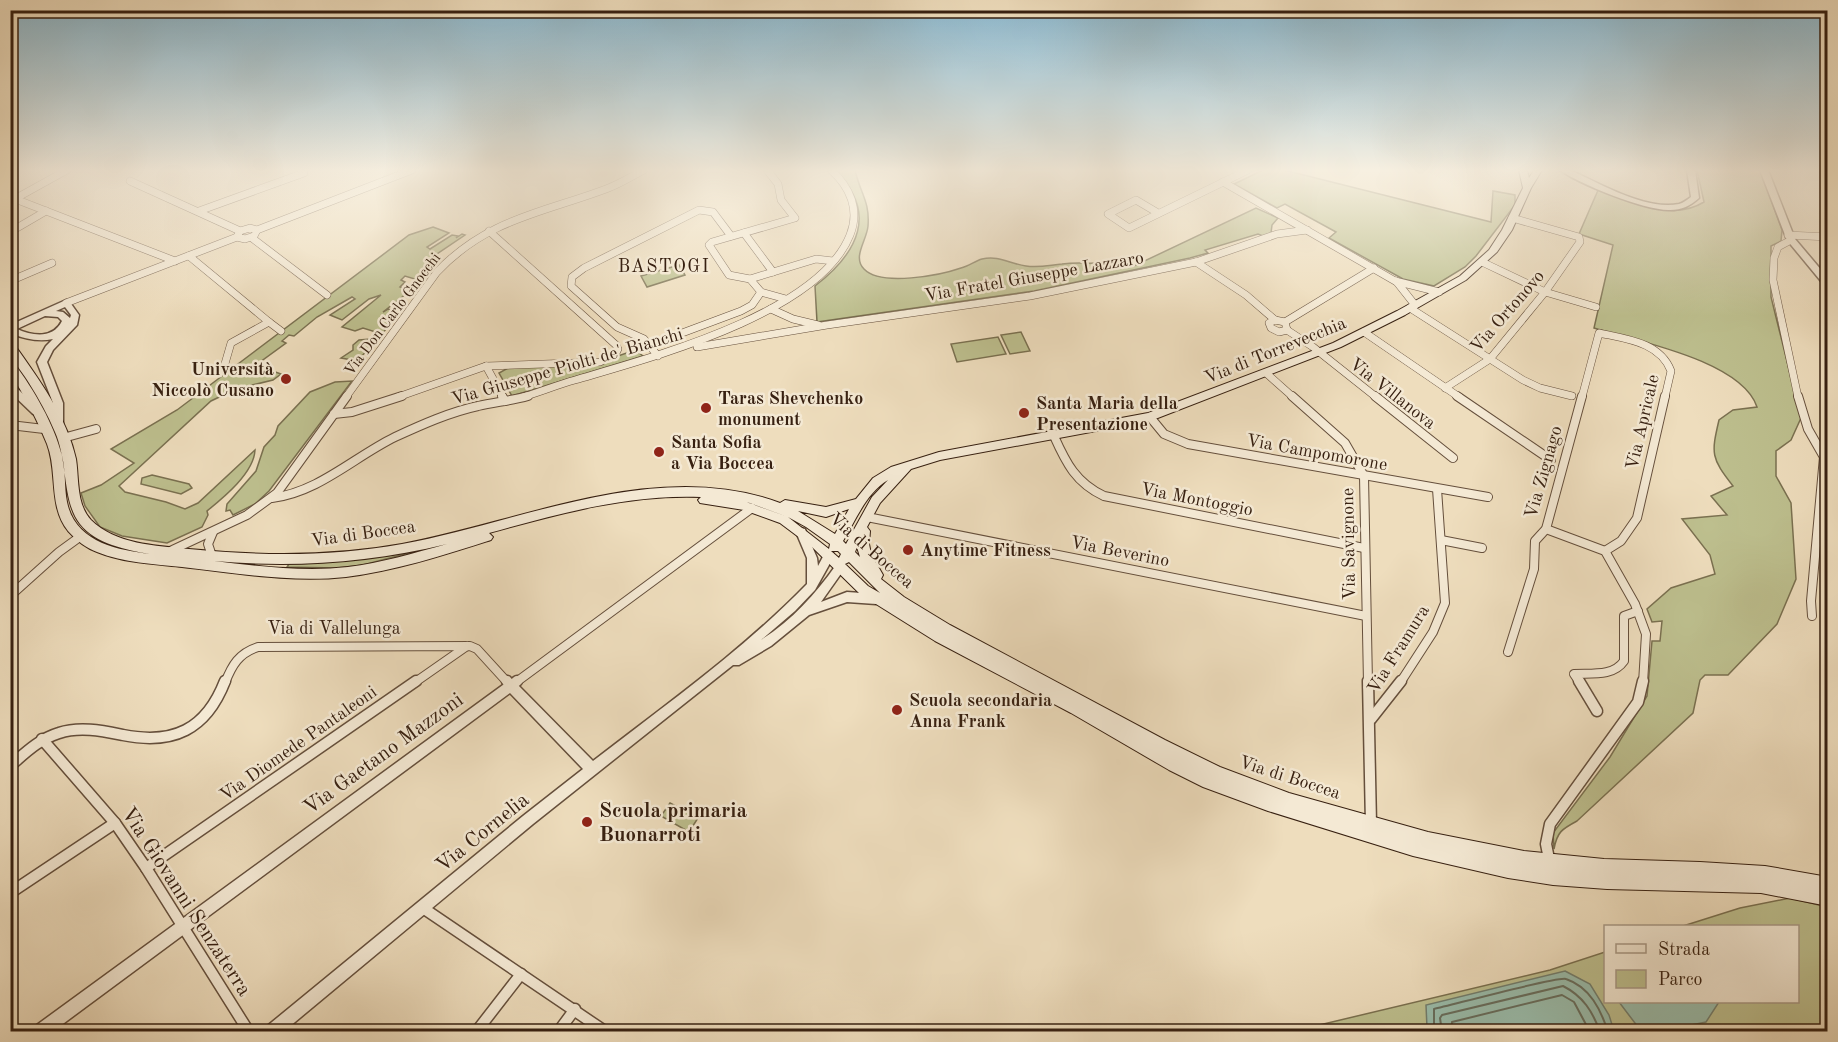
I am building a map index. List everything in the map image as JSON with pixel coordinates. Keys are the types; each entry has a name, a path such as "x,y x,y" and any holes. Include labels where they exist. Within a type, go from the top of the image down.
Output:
{"main road":[{"name":"Via di Torrevecchia","path":"829,556 859,502 883,477 909,465 939,456 1150,417 1317,353 1364,333 1463,278 1500,242 1512,219"},
{"name":"Via di Boccea","path":"10,346 28,371 60,433 69,456 75,505 84,520 93,529 111,539 165,556 296,560 378,553 448,539 572,506 635,494 707,492 800,517 837,542 883,596 1205,768 1263,791 1371,824 1551,870 1764,872 1827,885"},
{"name":"Via di Boccea","path":"10,365 25,388 56,456 63,512 68,522 81,536 106,550 250,569 342,572 382,566 565,515 615,504 696,500 757,504 801,532 840,568 987,664 1076,709 1208,782 1313,819 1413,849 1470,862 1551,870 1622,882 1761,885 1827,898"},
{"name":"Via di Torrevecchia","path":"840,568 882,491 909,465"},
{"path":"757,504 826,512 859,502"},
{"path":"867,517 862,540 864,555 883,596"}],"street":[{"path":"10,232 33,219"},
{"path":"66,219 175,261"},
{"path":"212,219 239,234 252,237 327,295"},
{"path":"10,329 66,303 189,256 250,228 257,230 286,219"},
{"name":"Via Don Carlo Gnocchi","path":"165,556 248,515 272,498 441,267 461,249 489,231 523,219"},
{"path":"658,356 644,339 617,327 571,286 572,277 584,268 682,219"},
{"path":"718,219 731,236"},
{"path":"792,219 712,242 709,245 729,275 750,279 816,259 833,261"},
{"name":"Via Giuseppe Piolti de' Bianchi","path":"272,498 279,498 312,486 342,471 371,449 475,406 505,401 679,350 722,334 771,309 813,280 833,261 850,237 853,219"},
{"path":"1115,219 1129,228 1147,219"},
{"name":"Via Ortonovo","path":"1445,388 1490,359 1545,292 1580,242 1579,237 1514,219"},
{"path":"1783,219 1790,237 1827,284"},
{"path":"1277,234 1289,220 1395,281 1439,292"},
{"path":"252,237 257,230"},
{"name":"Via Fratel Giuseppe Lazzaro","path":"679,350 827,325 1022,297 1196,262 1277,234 1307,230"},
{"path":"334,414 355,411 486,366 598,362 610,358 618,350 616,345 489,231"},
{"path":"744,233 773,272"},
{"path":"1812,616 1811,601 1824,457 1808,429 1794,384 1773,280 1774,258 1778,247 1790,237 1827,237"},
{"path":"189,256 281,330"},
{"path":"1196,262 1286,326 1374,268"},
{"path":"1482,262 1545,292 1596,307"},
{"path":"10,281 52,263"},
{"path":"750,279 761,292 786,299"},
{"path":"1395,281 1412,307 1490,359 1527,383 1572,396"},
{"path":"658,342 741,312 752,305 761,292"},
{"path":"66,303 75,315 75,321 49,348 42,362 58,403 60,433 96,429"},
{"name":"Via Fratel Giuseppe Lazzaro","path":"771,309 800,321 827,325"},
{"path":"10,329 27,337 39,339 57,333 66,324 66,318 63,315 42,315"},
{"name":"Via Villanova","path":"1275,320 1269,323 1271,328 1280,332 1286,326 1317,353 1453,458"},
{"path":"224,367 231,343 269,322"},
{"path":"1364,333 1551,460"},
{"name":"Via Zignago","path":"1508,652 1534,569 1534,542 1546,529 1599,333"},
{"name":"Via Apricale","path":"1599,333 1655,350 1667,360 1671,371 1637,518 1621,541 1605,551"},
{"path":"486,366 505,401"},
{"name":"Via Savignone","path":"1266,373 1345,443 1364,476 1366,616 1371,719"},
{"path":"10,386 36,412"},
{"name":"Via Campomorone","path":"1150,417 1164,435 1183,443 1488,497"},
{"path":"10,425 44,429"},
{"name":"Via Montoggio","path":"1054,436 1072,475 1088,489 1104,496 1128,503 1365,549"},
{"name":"Via Framura","path":"1371,824 1371,719 1396,687 1435,628 1445,603 1437,489"},
{"name":"Via Gaetano Mazzoni","path":"39,1032 757,504"},
{"name":"Via Beverino","path":"867,517 1366,616"},
{"path":"1546,529 1605,551 1638,611 1646,634 1643,685 1638,702 1550,824 1545,836 1551,870"},
{"path":"212,556 208,544 213,532"},
{"path":"801,532 812,558 813,584"},
{"path":"10,596 59,552 81,536"},
{"path":"1441,540 1482,548"},
{"name":"Via Cornelia","path":"272,1032 592,769 721,668 797,603 813,584 829,556"},
{"name":"Via Cornelia","path":"721,668 766,643 808,612 840,568"},
{"path":"808,612 847,597 883,596"},
{"path":"1597,711 1574,675 1615,671 1621,667 1624,661 1624,616 1638,611"},
{"path":"467,646 477,649 592,769"},
{"name":"Via di Vallelunga","path":"10,766 27,748 63,731 82,729 149,738 178,735 195,725 208,713 220,696 234,661 245,651 254,647 467,646"},
{"name":"Via Diomede Pantaleoni","path":"147,868 467,646"},
{"name":"Via Giovanni Senzaterra","path":"42,739 115,823 147,868 249,1032"},
{"path":"10,892 115,823"},
{"path":"423,908 606,1032"},
{"path":"476,1032 521,974"},
{"path":"558,1032 574,1009"}],"green space":[{"path":"859,219 868,219 859,259 864,269 884,277 911,278 940,274 988,258 1035,267 1097,263 1121,258 1134,266 1234,219 1277,219 1272,225 1271,233 1263,236 1258,234 1205,250 1208,253 1190,258 1034,291 817,322 815,286 842,260 852,246 858,231"},
{"path":"1312,219 1478,219 1491,222 1491,219 1505,219 1465,267 1434,286 1403,279 1329,238 1336,232"},
{"path":"1586,219 1778,219 1782,230 1781,241 1771,246 1771,297 1801,418 1791,440 1776,451 1776,476 1791,503 1796,579 1777,624 1728,675 1705,675 1700,680 1693,713 1577,821 1561,832 1554,849 1553,833 1610,757 1647,696 1652,641 1660,641 1662,621 1652,622 1647,609 1671,588 1715,574 1710,555 1682,519 1727,515 1711,496 1733,486 1720,469 1715,455 1719,420 1733,410 1757,407 1747,391 1731,377 1710,365 1661,347 1594,328 1613,245 1579,234"},
{"path":"433,227 449,233 427,247 430,249 452,235 458,236 456,238 462,234 465,235 425,262 433,266 426,276 418,280 405,276 401,280 405,282 400,287 411,291 419,286 412,295 406,294 383,312 388,309 398,314 382,334 363,328 355,331 342,327 381,295 369,299 342,320 330,315 355,299 352,297 317,317 294,336 289,335 282,341 286,343 256,365 281,374 273,380 236,389 211,401 119,486 125,492 185,509 198,503 255,450 244,476 207,511 208,515 202,527 167,543 122,536 100,527 85,506 81,493 101,485 134,463 111,449 177,410 409,235"},
{"path":"679,265 685,275 647,287 641,276"},
{"path":"1021,332 1030,351 1010,354 1001,335"},
{"path":"998,337 1006,354 957,362 951,344"},
{"path":"359,340 376,341 371,350 367,350 358,361 341,358 353,350 353,345"},
{"path":"635,350 643,356 512,396 499,373 508,368 598,363"},
{"path":"352,381 269,491 255,504 233,515 230,510 226,511 227,504 256,471 264,447 275,435 278,426 310,392 335,382"},
{"path":"152,475 189,484 192,488 181,494 141,484 142,478"},
{"path":"459,540 363,565 337,568 287,567 289,564 332,562"},
{"path":"670,803 698,818 689,832 661,816"},
{"path":"1790,898 1827,907 1827,1031 1290,1032 1550,970 1604,952 1604,1003 1799,1003 1799,925 1686,925 1740,908"}],"water":[{"path":"1565,971 1590,984 1609,1015 1614,1031 1431,1032 1427,1028 1426,1005"},
{"path":"1620,1003 1718,1003 1706,1022 1662,1031 1641,1031"}],"place":[{"name":"Università Niccolò Cusano","path":"286,379"},
{"name":"Taras Shevchenko monument","path":"706,408"},
{"name":"Santa Maria della Presentazione","path":"1024,413"},
{"name":"Santa Sofia a Via Boccea","path":"659,452"},
{"name":"Anytime Fitness","path":"908,550"},
{"name":"Scuola secondaria Anna Frank","path":"897,710"},
{"name":"Scuola primaria Buonarroti","path":"587,822"}],"district":[{"name":"BASTOGI","path":"664,266"}]}
